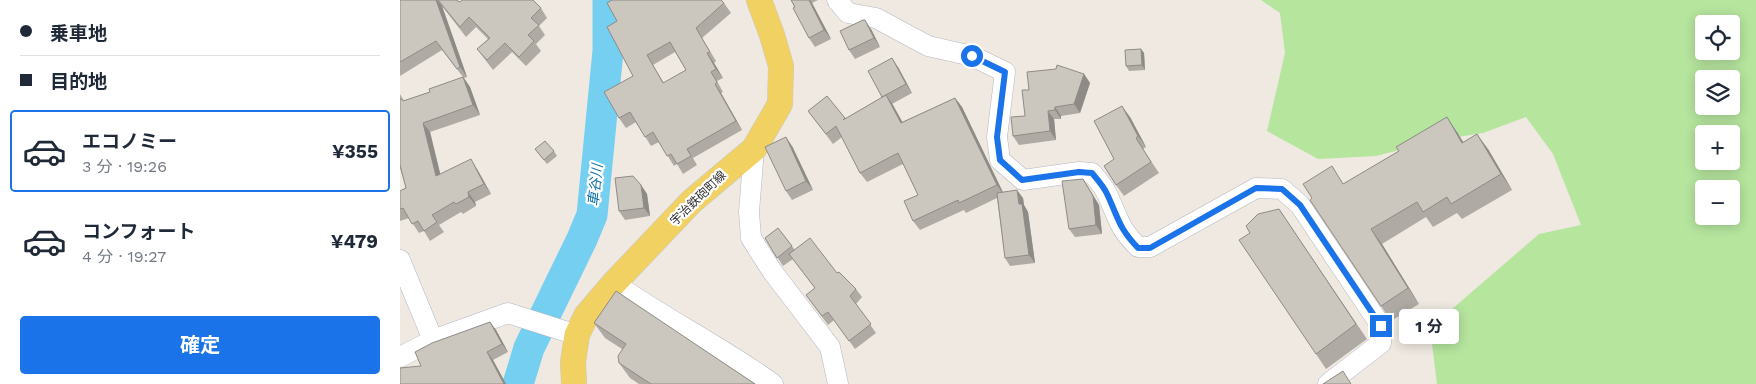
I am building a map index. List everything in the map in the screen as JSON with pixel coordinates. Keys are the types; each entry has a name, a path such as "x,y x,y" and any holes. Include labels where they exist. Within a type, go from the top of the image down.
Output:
{"main road":[{"name":"宇治鉄砲町線","path":"574,384 574,362 570,333 614,283 692,201 754,149 780,104 781,66 759,0"}],"street":[{"path":"838,0 848,13 876,18 928,46 972,56 1005,72 997,137 1000,160 1022,180 1079,172 1092,173 1108,194 1117,221 1126,236 1138,248 1150,248 1256,188 1282,189 1300,205 1381,326 1381,343 1328,384"},
{"path":"754,149 749,212 751,238 772,272 830,347 838,384"},
{"path":"400,260 433,340"},
{"path":"614,283 645,305 720,349 773,384"},
{"path":"400,357 433,340 508,313 570,333"}],"green space":[{"path":"1261,0 1756,0 1756,384 1437,384 1430,328 1539,234 1581,225 1553,154 1526,117 1483,133 1439,140 1376,156 1318,159 1267,131 1285,53 1280,13"}],"building":[{"path":"400,0 436,0 460,67 457,69 436,41 400,62"},
{"path":"438,0 456,0 460,2 462,0 533,0 541,8 531,18 539,25 528,35 534,41 519,57 505,43 487,60 477,49 490,38 469,17 460,27"},
{"path":"612,0 721,0 724,3 696,28 710,52 707,53 716,69 711,72 717,82 715,84 736,121 687,149 691,156 677,164 671,154 667,156 653,132 645,137 630,112 619,118 604,92 633,76 607,27 617,21 607,3","holes":["670,42 686,70 663,83 647,55"]},
{"path":"791,0 809,0 824,30 809,38 793,8 795,7"},
{"path":"865,20 874,38 849,50 840,31"},
{"path":"1141,49 1142,65 1126,66 1125,50"},
{"path":"892,58 906,84 882,97 868,71"},
{"path":"1057,65 1084,74 1074,104 1055,107 1055,110 1048,111 1050,131 1013,136 1011,117 1025,116 1022,90 1029,90 1027,72 1056,69"},
{"path":"463,77 473,105 423,123 436,176 471,159 484,184 468,192 469,197 456,204 454,202 432,215 437,222 424,231 418,221 412,224 403,208 400,209 400,191 406,188 400,165 400,99 403,101 430,92 429,89"},
{"path":"886,95 901,123 955,98 997,185 959,203 958,200 913,221 904,201 918,195 898,153 860,173 836,126 826,134 808,111 827,96 845,118 843,120"},
{"path":"1122,106 1138,136 1136,138 1151,162 1116,185 1104,166 1114,159 1094,121"},
{"path":"1447,117 1462,143 1477,134 1501,174 1451,204 1447,197 1423,212 1417,202 1371,229 1408,288 1381,306 1310,200 1312,198 1303,184 1332,166 1343,184 1399,151 1396,147"},
{"path":"786,137 806,181 786,191 765,147"},
{"path":"545,141 554,151 544,160 535,149"},
{"path":"633,176 641,185 644,208 619,211 615,178"},
{"path":"1083,179 1093,196 1096,225 1069,229 1062,181"},
{"path":"1017,190 1019,204 1022,204 1029,255 1005,258 997,193"},
{"path":"1279,209 1356,324 1316,354 1239,240 1250,233 1246,226 1258,214"},
{"path":"778,228 792,246 777,258 765,238"},
{"path":"810,238 837,273 839,272 856,289 850,296 871,324 849,341 828,312 822,316 806,295 815,288 789,254"},
{"path":"616,291 755,384 651,384 619,363 618,356 626,344 594,323"},
{"path":"490,322 502,344 487,352 504,384 400,384 400,368 421,366 415,352 432,343"},
{"path":"1343,371 1351,384 1323,384"}],"waterway":[{"name":"車谷川","path":"518,384 529,348 592,215 608,51 608,0"}],"route":[{"path":"972,56 1005,72 997,137 1000,160 1022,180 1079,172 1092,173 1108,194 1117,221 1126,236 1138,248 1150,248 1256,188 1282,189 1300,205 1381,326"}]}
